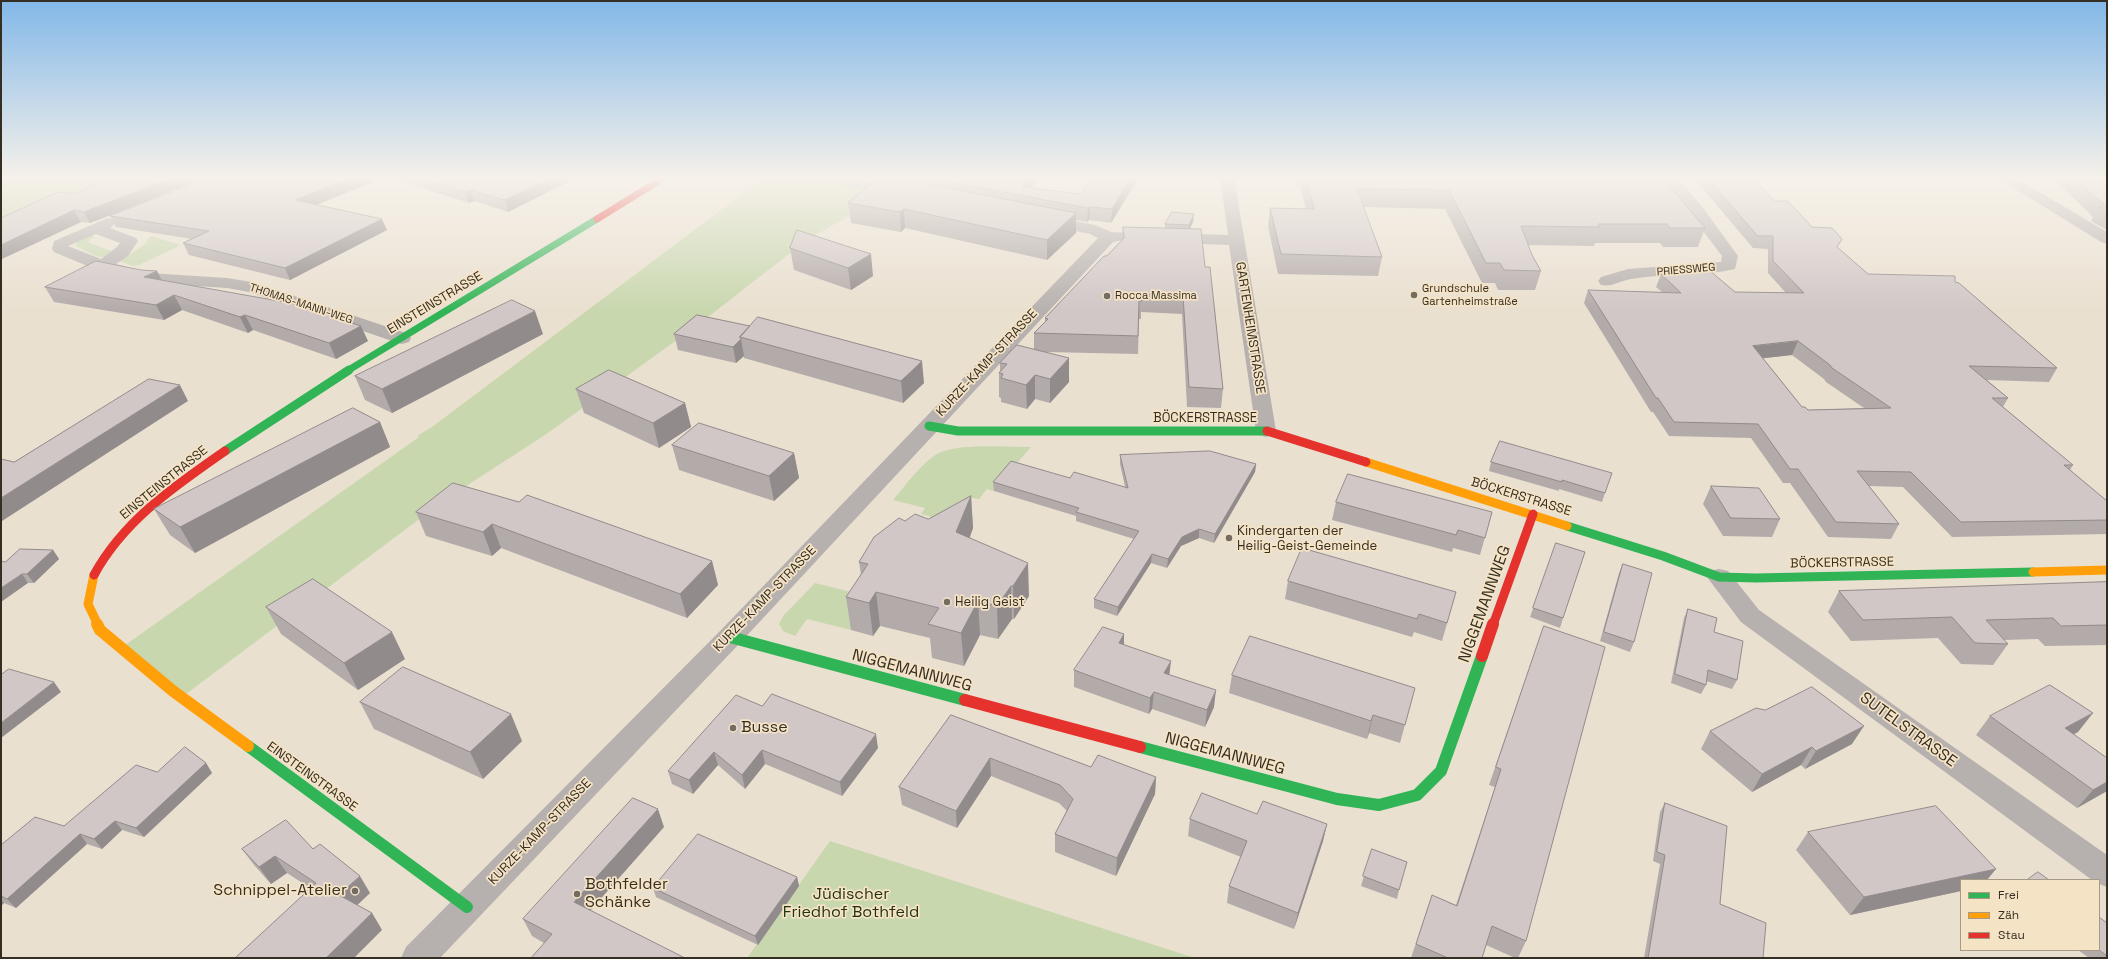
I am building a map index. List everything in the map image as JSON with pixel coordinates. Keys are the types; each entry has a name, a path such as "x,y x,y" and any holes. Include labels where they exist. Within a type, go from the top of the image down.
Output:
{"street":[{"name":"THOMAS-MANN-WEG","path":"111,222 68,239 60,244 60,249 103,266 143,277 252,286 402,338"},
{"name":"EINSTEINSTRASSE","path":"467,907 174,691 100,630 88,604 93,576 107,552 123,532 164,496 218,456 307,396 592,222"},
{"path":"1052,222 1095,230 1108,236 1236,240"},
{"name":"GARTENHEIMSTRASSE","path":"1233,222 1266,431"},
{"name":"PRIESSWEG","path":"1608,282 1628,274 1712,270 1729,265 1730,256 1705,222"},
{"path":"2078,222 2107,239"},
{"path":"95,228 130,241 122,252 103,266"},
{"name":"KURZE-KAMP-STRASSE","path":"418,958 730,637 1108,236"},
{"name":"BÖCKERSTRASSE","path":"928,426 958,431 1266,431 1533,514 1662,556 1719,577 1756,578 2107,570"},
{"name":"NIGGEMANNWEG","path":"730,637 765,648 1337,800 1380,805 1417,796 1441,770 1533,514"},
{"name":"SUTELSTRASSE","path":"1719,577 1750,616 2107,873"}],"green space":[{"path":"705,222 839,222 807,240 699,324 545,435 446,499 182,697 121,648 419,437 417,436 432,427"},
{"path":"91,235 94,237 88,242 111,251 117,247 120,249 114,254 103,257 94,255 76,246 77,241"},
{"path":"151,236 181,245 139,265 133,266 120,261 145,244"},
{"path":"971,447 1031,447 993,491 987,489 979,499 972,498 955,516 950,518 939,519 921,514 925,508 893,500 921,468 939,453 948,450"},
{"path":"815,583 871,597 851,630 807,619 795,636 783,631 779,624 784,615"},
{"name":"Jüdischer Friedhof Bothfeld","path":"830,841 1195,958 747,958"}],"building":[{"path":"1,222 49,222 1,245"},
{"path":"148,222 377,222 285,268 183,243 209,231"},
{"path":"963,222 1067,222 1047,240"},
{"path":"1166,222 1190,222 1189,225 1165,224"},
{"path":"1273,222 1369,222 1382,257 1281,254"},
{"path":"1465,222 1700,222 1705,228 1670,228 1667,224 1598,224 1600,227 1521,226 1532,255 1541,271 1504,270 1500,263 1486,263"},
{"path":"1746,222 1807,222 1812,227 1832,228 1842,239 1837,247 1868,274 1955,276 1955,282 1959,283 2057,368 1969,366 2008,398 1992,398 2073,465 2064,465 2107,501 2107,520 1961,522 1911,472 1857,471 1899,524 1836,522 1798,469 1790,469 1758,424 1674,422 1658,398 1656,398 1588,290 1681,293 1661,274 1709,270 1735,292 1804,293 1773,261 1773,236 1758,236","holes":["1798,341 1832,368 1891,408 1808,410 1805,407 1802,407 1753,346"]},
{"path":"1123,227 1201,229 1205,267 1210,267 1223,389 1189,387 1183,296 1142,294 1142,301 1139,301 1138,336 1034,333 1048,319 1045,318 1104,256 1107,256 1124,238"},
{"path":"797,230 871,254 848,268 790,248"},
{"path":"96,261 141,270 157,271 144,277 323,309 317,311 361,326 329,343 245,315 240,317 174,295 156,305 45,287"},
{"path":"512,300 535,311 382,389 355,376"},
{"path":"697,315 750,326 733,347 674,334"},
{"path":"758,317 922,361 901,381 740,337"},
{"path":"1017,345 1069,358 1050,379 1035,375 1026,385 1001,378 1003,374 999,373 1007,364 1000,363"},
{"path":"609,370 685,403 653,423 576,389"},
{"path":"149,379 180,385 1,498 1,459 14,462"},
{"path":"353,408 380,422 180,527 154,509"},
{"path":"699,423 794,453 769,476 672,445"},
{"path":"1500,441 1612,473 1605,493 1562,480 1562,482 1491,462"},
{"path":"1210,451 1256,464 1215,534 1199,529 1182,537 1168,559 1152,554 1118,607 1094,599 1139,531 1076,512 1079,508 993,482 1011,461 1070,478 1074,472 1128,488 1120,455"},
{"path":"1348,474 1492,512 1485,538 1458,530 1456,535 1336,502"},
{"path":"453,483 519,502 527,495 712,561 680,594 492,524 483,532 416,512"},
{"path":"1711,486 1759,488 1780,519 1731,518"},
{"path":"971,496 956,532 1028,563 1013,586 1011,586 997,606 978,601 961,633 928,624 939,608 876,592 869,603 846,597 868,564 859,562 874,537 899,518 905,521 915,514 928,519"},
{"path":"1556,543 1585,552 1563,618 1533,608"},
{"path":"1302,548 1456,592 1447,623 1419,614 1417,619 1288,581"},
{"path":"20,549 53,550 27,574 22,574 1,588 1,561 5,562"},
{"path":"1623,564 1652,573 1634,642 1604,632"},
{"path":"313,579 392,632 344,663 266,607"},
{"path":"2107,582 2107,625 2061,626 2053,618 1986,620 2008,644 1975,643 1952,617 1863,620 1839,591"},
{"path":"1688,609 1717,618 1714,632 1743,641 1737,680 1708,670 1706,685 1675,674"},
{"path":"1544,626 1605,647 1526,941 1492,926 1482,958 1448,958 1416,944 1432,895 1457,906 1501,769 1496,767"},
{"path":"1103,627 1124,634 1119,643 1171,661 1164,673 1216,690 1207,710 1154,692 1150,698 1074,670"},
{"path":"1250,636 1415,688 1405,725 1373,715 1371,721 1232,675"},
{"path":"403,667 511,714 470,752 360,702"},
{"path":"9,669 54,682 1,723 1,675"},
{"path":"2050,685 2093,713 2065,728 2107,758 2107,782 2093,790 1990,716"},
{"path":"1812,687 1864,726 1816,751 1812,747 1762,774 1710,731 1756,708 1765,710"},
{"path":"772,694 876,734 840,782 762,750 742,775 714,752 689,780 668,771 736,695 762,706"},
{"path":"951,715 1091,767 1098,755 1156,777 1117,858 1055,834 1073,799 1060,785 990,758 956,811 899,787"},
{"path":"185,747 206,763 136,828 115,821 94,839 80,834 7,899 1,896 1,845 35,817 64,826 136,765 157,772"},
{"path":"1202,793 1257,814 1263,801 1327,824 1298,913 1229,886 1247,841 1190,819"},
{"path":"633,798 658,809 574,902 685,958 531,958 552,934 523,919"},
{"path":"1665,803 1727,826 1720,904 1766,923 1763,958 1648,958 1665,855 1657,852"},
{"path":"1936,806 1996,869 1864,897 1808,832"},
{"path":"286,820 313,849 320,844 360,876 339,895 372,913 326,958 235,958 316,883 275,856 259,867 242,849"},
{"path":"698,834 797,877 755,936 653,888"},
{"path":"1372,849 1407,862 1399,890 1363,876"},
{"path":"2038,872 2048,879 2028,879"},
{"path":"2100,918 2107,923 2107,956 2100,951"}],"traffic: fast":[{"path":"225,451 313,392 592,222"},
{"path":"929,426 958,431 1267,431"},
{"path":"1567,526 1663,556 1719,577 1756,578 2033,572"},
{"path":"730,637 965,700"},
{"path":"1140,747 1337,799 1379,805 1417,795 1441,771 1482,656"},
{"path":"248,746 467,907"}],"traffic: slow":[{"path":"1366,462 1567,526"},
{"path":"2033,572 2107,570"},
{"path":"94,575 88,604 100,630 173,691 248,746"}],"traffic: jam":[{"path":"1267,431 1366,462"},
{"path":"94,575 104,558 123,532 172,489 225,451"},
{"path":"1482,656 1533,514"},
{"path":"965,700 1140,747"}],"place":[{"name":"Grundschule Gartenheimstraße","path":"1414,295"},
{"name":"Rocca Massima","path":"1107,296"},
{"name":"Kindergarten der Heilig-Geist-Gemeinde","path":"1229,538"},
{"name":"Heilig Geist","path":"947,602"},
{"name":"Busse","path":"733,728"},
{"name":"Schnippel-Atelier","path":"355,891"},
{"name":"Bothfelder Schänke","path":"577,894"}]}
